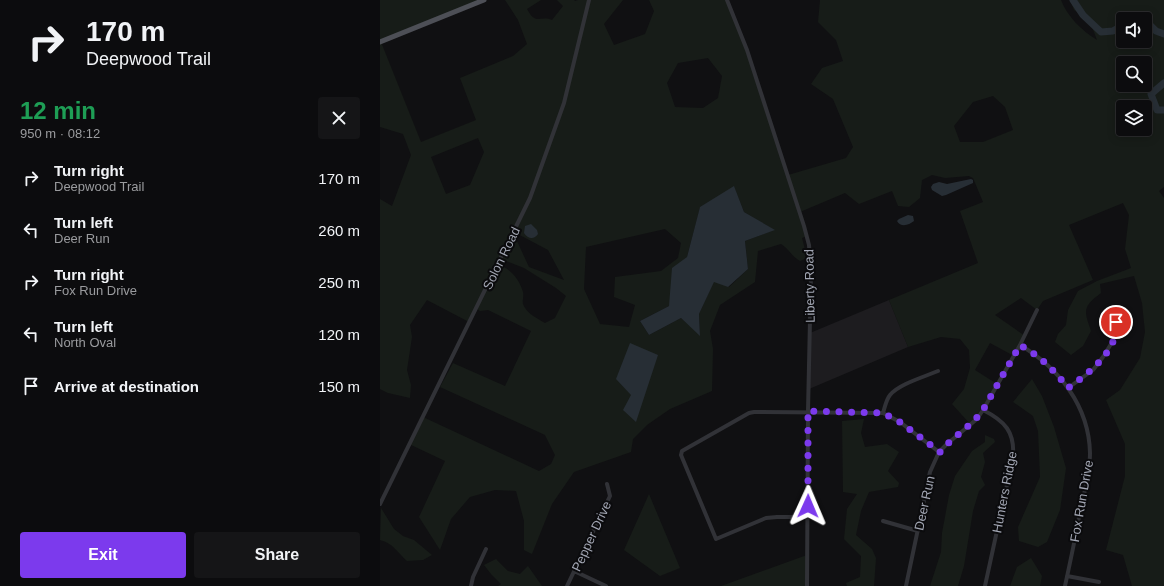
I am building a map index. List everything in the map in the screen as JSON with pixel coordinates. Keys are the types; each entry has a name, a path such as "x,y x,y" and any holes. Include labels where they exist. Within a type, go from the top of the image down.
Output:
{"main road":[{"path":"380,42 484,0"}],"street":[{"name":"Solon Road","path":"380,504 530,198 564,102 589,0"},
{"name":"Liberty Road","path":"727,0 747,50 809,245 811,274 808,411 807,586"},
{"name":"Deer Run","path":"906,586 930,472 940,452 976,419 983,410 1038,310"},
{"path":"1068,388 1093,370 1111,344 1117,329 1115,311"},
{"name":"Fox Run Drive","path":"1020,345 1036,354 1057,373 1068,388 1084,420 1088,436 1090,454 1088,473 1065,586"},
{"path":"883,413 893,391 899,387 938,371"},
{"name":"Hunters Ridge","path":"983,410 995,416 1004,423 1012,437 1014,446 1013,457 985,586"},
{"path":"808,517 766,518 716,539 681,455 682,450 749,413 808,411 883,413 900,422 940,452"},
{"name":"Pepper Drive","path":"567,586 610,496 607,484"},
{"path":"883,521 918,530"},
{"path":"471,586 473,577 486,549"},
{"path":"574,571 606,586"},
{"path":"1067,576 1099,582"}],"shaded area":[{"path":"380,0 484,0 381,42 421,142 476,120 460,78 513,56 527,44 518,20 505,0 541,0 527,9 536,19 552,20 563,6 557,0 623,0 604,24 614,45 645,34 654,11 649,0 727,0 735,18 788,175 846,158 853,147 833,99 811,84 822,68 843,61 836,40 818,22 820,0 1061,0 1067,12 1076,23 1097,40 1089,19 1074,10 1070,0 1164,0 1164,187 1159,191 1164,198 1164,586 1132,586 1123,555 1106,550 1125,476 1125,444 1106,400 1120,390 1140,358 1145,332 1142,303 1134,276 1100,284 1101,293 1090,302 1086,310 1091,331 1083,346 1071,355 1055,342 1058,334 1066,325 1068,310 1078,291 1097,281 1131,268 1125,249 1129,215 1123,203 1069,225 1093,280 1043,301 1037,310 1021,298 995,315 1025,336 1014,356 990,343 975,370 997,384 971,425 952,404 964,389 970,368 969,350 960,339 941,337 908,347 889,300 978,263 960,211 983,202 973,178 969,176 945,178 932,175 922,180 920,198 909,207 898,206 892,191 859,204 845,193 800,212 807,236 802,238 806,254 805,259 800,261 781,244 758,251 755,282 720,305 710,331 713,349 712,391 670,409 647,425 633,439 631,452 574,472 552,504 532,554 524,550 524,521 516,491 495,490 470,497 451,519 440,550 419,517 445,461 409,444 423,417 539,471 551,464 555,455 545,435 440,387 453,363 505,386 531,331 488,310 480,311 476,308 469,322 427,300 410,325 412,337 407,370 411,385 410,398 388,393 380,389 380,199 392,206 411,155 403,134 380,127","holes":["708,58 722,76 718,98 703,108 675,107 667,83 678,63","993,96 1005,107 1013,130 983,142 960,142 954,126 973,102","478,138 484,152 470,185 446,194 431,157","734,187 744,212 774,230 745,241 748,269 729,287 714,281 699,314 700,335 681,318 649,335 640,321 669,306 687,257 700,208","665,229 681,243 678,258 661,271 615,277 614,297 635,305 629,327 600,324 584,289 586,247","514,232 548,250 564,280 529,267 517,241 511,237","501,259 524,268 566,296 555,318 545,323 532,315 523,304 523,292 519,282 514,275 498,264"]},
{"path":"971,179 973,180 973,183 942,196 932,190 931,187 933,184 939,182 947,184"},
{"path":"734,186 744,212 775,230 745,241 748,269 728,287 714,282 699,314 700,336 681,318 649,335 640,321 669,306 672,268 687,257 700,207"},
{"path":"908,215 913,216 914,221 910,224 901,225 897,221 899,219"},
{"path":"531,224 537,230 538,234 533,238 527,237 524,233 525,226"},
{"path":"889,300 908,347 809,389 810,333"},
{"path":"630,343 658,355 636,422 623,410 631,395 616,379"},
{"path":"1032,379 1042,396 1054,427 1066,468 1060,510 1047,542 1038,547 1019,541 1018,527 1040,477 1038,431 1033,416 1013,402"},
{"path":"864,419 861,433 865,447 887,444 899,452 888,471 899,483 898,487 869,492 861,511 856,535 872,549 876,558 874,586 847,586 846,583 860,577 861,556 844,539 847,509 857,494 843,492 842,421"},
{"path":"985,435 994,439 995,442 983,453 985,462 981,477 985,485 979,491 973,511 964,566 958,586 930,586 941,552 942,533 949,495 955,476 972,451 985,442"},
{"path":"649,494 680,568 660,576 624,550"},
{"path":"381,508 394,529 403,536 414,540 432,555 423,560 407,561 392,546 385,541 380,540"},
{"path":"807,555 807,586 721,586"},
{"path":"1031,558 1042,576 1040,586 1010,586 1017,567"},
{"path":"496,559 508,571 520,574 528,566 542,586 498,586 501,584 484,565"}],"waterway":[{"path":"1073,0 1083,15 1101,32 1113,31 1116,29"},
{"path":"1152,27 1156,31 1164,34"},
{"path":"1164,83 1151,94 1157,110 1164,110"}],"route":[{"path":"808,506 808,411 883,413 900,422 940,452 954,437 968,428 983,410 1020,345 1036,354 1047,363 1057,373 1068,388 1093,370 1103,357 1111,344 1117,329 1116,322"}]}
